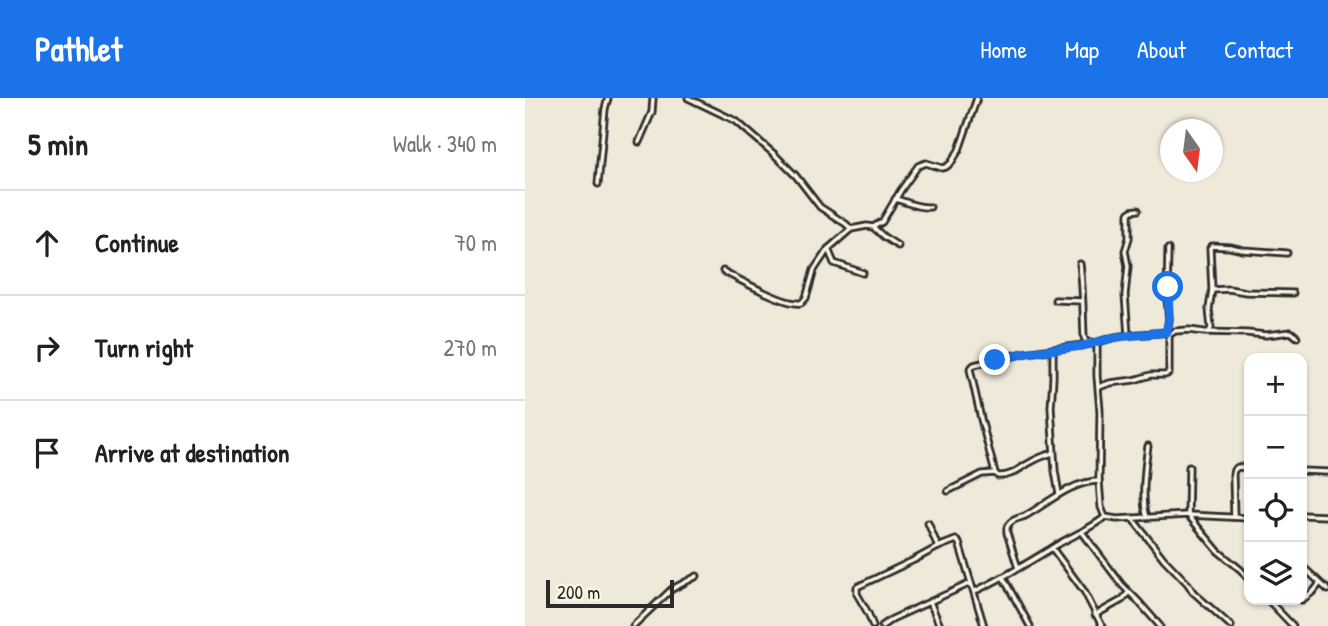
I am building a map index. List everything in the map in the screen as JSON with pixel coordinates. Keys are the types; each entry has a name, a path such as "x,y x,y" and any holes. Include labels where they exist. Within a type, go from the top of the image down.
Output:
{"street":[{"path":"598,184 608,98"},
{"path":"639,142 652,112 653,98"},
{"path":"688,98 736,121 796,176 820,207 851,229"},
{"path":"873,227 883,222 895,199 921,164 942,168 951,163 959,150 977,98"},
{"path":"895,199 917,207 930,206"},
{"path":"1128,335 1125,295 1128,266 1125,248 1129,238 1129,214 1138,210"},
{"path":"723,271 771,294 800,303 806,299 818,263 828,249 851,229 873,227 898,246"},
{"path":"1209,332 1212,290 1210,248 1230,247 1287,253"},
{"path":"828,249 834,263 863,273"},
{"path":"1099,387 1169,373 1168,249"},
{"path":"1080,264 1084,337 1086,342 1097,343"},
{"path":"1212,290 1293,293"},
{"path":"1055,300 1082,301"},
{"path":"1053,453 1033,461 1016,473 998,476 970,369 974,365 1128,335 1168,334 1189,330 1266,335 1290,332 1297,337"},
{"path":"1097,343 1101,411 1101,508 1105,517"},
{"path":"1053,349 1051,407 1053,453 1059,495"},
{"path":"1147,517 1145,468 1148,446"},
{"path":"1189,467 1188,515 1218,551 1244,574"},
{"path":"1234,517 1233,474 1238,467 1244,468"},
{"path":"1307,471 1328,472"},
{"path":"948,491 982,474 995,472"},
{"path":"1018,569 1007,533 1010,522 1059,495 1091,481 1100,481"},
{"path":"975,591 1003,578 1105,517 1117,519 1188,515 1244,518"},
{"path":"1307,515 1328,516"},
{"path":"1132,518 1193,592 1231,626"},
{"path":"928,523 938,547"},
{"path":"1082,532 1115,577 1160,626"},
{"path":"873,626 857,594 857,587 953,540 960,543 983,626"},
{"path":"1052,548 1084,591 1102,626"},
{"path":"1307,571 1328,590"},
{"path":"633,626 672,589 697,576"},
{"path":"1003,578 1030,626"},
{"path":"882,626 971,583"},
{"path":"1307,596 1320,583"},
{"path":"1095,615 1122,600 1129,592"},
{"path":"930,602 940,626"},
{"path":"1273,605 1293,626"}],"route":[{"path":"995,360 1025,353 1082,346 1116,337 1167,332 1168,287"}]}
